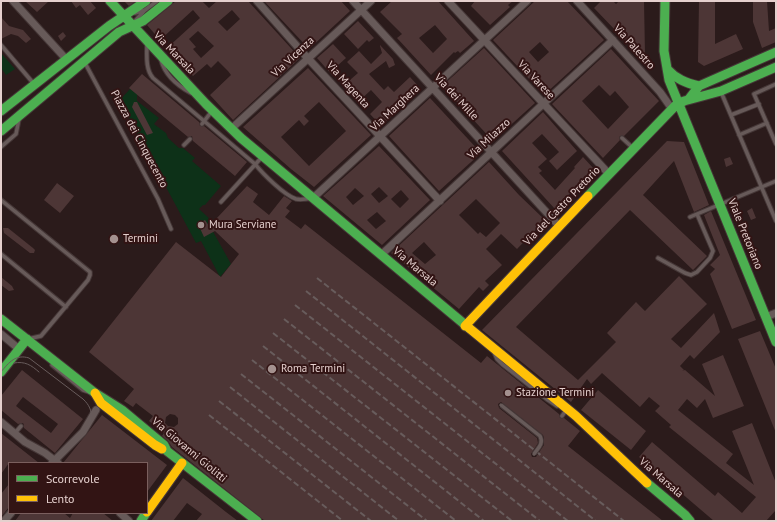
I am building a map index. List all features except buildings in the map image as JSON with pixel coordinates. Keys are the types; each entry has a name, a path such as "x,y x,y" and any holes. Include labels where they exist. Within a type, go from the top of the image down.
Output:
{"main road":[{"name":"Via Marsala","path":"110,1 160,56 231,129 493,348 565,412 588,427 685,519"},
{"path":"1,131 119,32 143,21 168,1"},
{"name":"Viale Pretoriano","path":"665,1 666,68 675,106 693,136 766,317 774,331 776,342"},
{"path":"1,111 109,26 124,16 145,6"},
{"path":"689,98 699,86 776,52"},
{"path":"689,98 702,98 776,67"},
{"path":"666,68 675,77 699,86"},
{"name":"Via del Castro Pretorio","path":"465,326 675,106 689,98"},
{"path":"1,319 95,393 101,404"},
{"path":"1,372 27,339"},
{"name":"Via Giovanni Giolitti","path":"101,404 164,445 167,451 257,521"},
{"path":"148,511 182,463"}],"street":[{"path":"13,1 66,60"},
{"name":"Via Magenta","path":"257,1 440,201"},
{"name":"Via dei Mille","path":"353,1 559,226"},
{"name":"Via Vicenza","path":"231,129 371,1"},
{"name":"Via Varese","path":"448,1 610,174"},
{"name":"Via Marghera","path":"313,198 526,1"},
{"name":"Via Palestro","path":"577,1 660,92 675,106"},
{"name":"Via Milazzo","path":"381,255 613,40"},
{"path":"716,78 717,85 721,91"},
{"path":"766,317 776,313"},
{"path":"1,334 19,348"},
{"path":"1,422 30,445 45,453 55,462 79,437 101,404"},
{"path":"2,521 10,514"},
{"path":"121,514 129,521"}],"lane":[{"path":"116,1 124,16"},
{"path":"132,25 145,6 157,1"},
{"path":"147,42 148,66 151,75 203,122 255,164 265,176 291,197 299,200 313,198"},
{"path":"1,45 34,85"},
{"name":"Piazza dei Cinquecento","path":"84,62 160,204 171,230"},
{"path":"776,84 754,94 776,144"},
{"path":"721,91 776,221"},
{"path":"731,115 759,104"},
{"path":"203,122 213,111"},
{"path":"1,147 16,134 19,116"},
{"path":"740,135 767,123"},
{"path":"184,145 190,138"},
{"path":"622,138 634,149"},
{"path":"221,202 263,156"},
{"path":"690,217 776,181"},
{"path":"1,200 90,272 88,280 41,336 27,339"},
{"path":"658,258 686,274 691,275 710,258 712,249 697,214"},
{"path":"1,254 66,307"},
{"path":"502,405 540,436 541,444 534,454"},
{"path":"15,433 21,426"}],"green space":[{"path":"1,53 15,69 6,75 1,68"},
{"path":"130,89 137,94 137,101 159,118 154,124 166,133 168,138 179,148 183,148 195,158 192,161 221,186 205,205 199,209 212,221 214,227 211,228 231,264 220,277 201,241 196,243 152,161 148,163 134,138 138,136 120,100"}],"tram line":[{"path":"1,372 13,360 20,357 29,358 83,399 90,408 91,417 82,434 53,462"},
{"path":"14,363 28,364 39,372"},
{"path":"4,521 10,514"}],"railway":[{"path":"317,278 624,521"},
{"path":"306,291 596,521"},
{"path":"295,305 568,521"},
{"path":"284,319 540,521"},
{"path":"273,333 512,521"},
{"path":"263,346 484,521"},
{"path":"252,360 456,521"},
{"path":"241,374 427,521"},
{"path":"230,387 399,521"},
{"path":"219,401 371,521"},
{"path":"209,415 343,521"}],"traffic: fast":[{"path":"110,1 206,104 241,138 469,328"},
{"path":"1,111 109,26 146,1"},
{"path":"1,131 119,32 143,21 168,1"},
{"path":"665,1 664,51 669,80 776,342"},
{"path":"689,99 699,86 776,52"},
{"path":"588,196 675,106 684,101 721,91 776,67"},
{"path":"667,69 682,80 699,86"},
{"path":"1,319 95,393 122,410 164,445 167,451 257,521"},
{"path":"1,372 27,339"},
{"path":"647,483 690,521"},
{"path":"141,521 145,514"}],"traffic: slow":[{"path":"465,326 588,196"},
{"path":"469,328 576,416 647,483"},
{"path":"95,393 101,403 162,449"},
{"path":"148,511 182,463"}],"place":[{"name":"Mura Serviane","path":"201,225"},
{"name":"Termini","path":"114,239"},
{"name":"Roma Termini","path":"272,369"},
{"name":"Stazione Termini","path":"508,393"}]}
